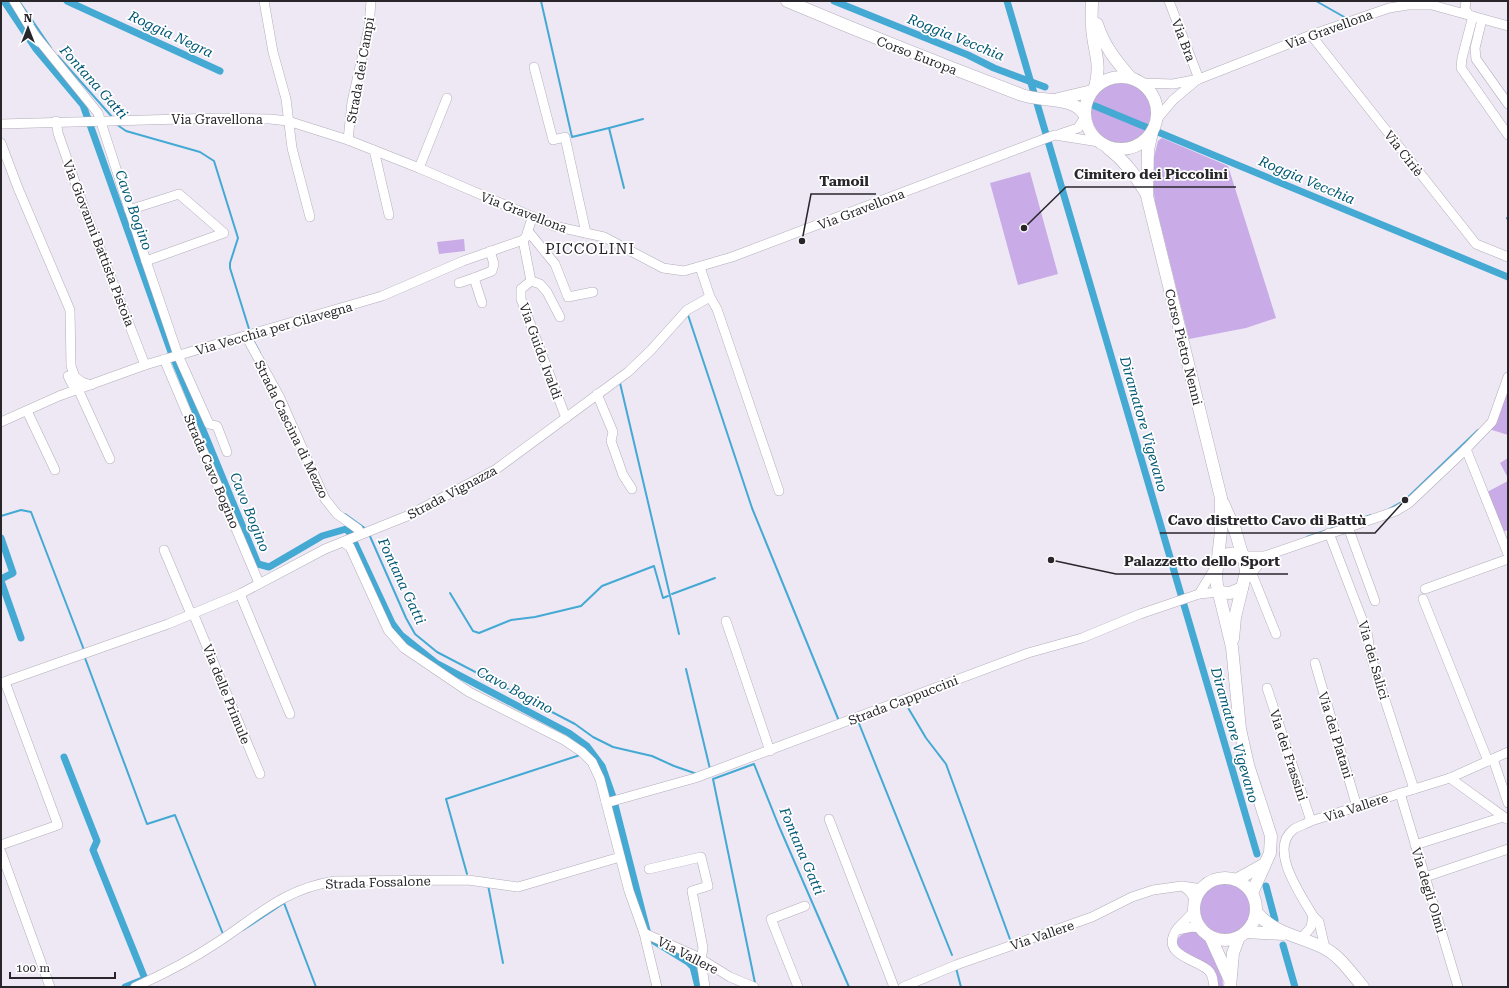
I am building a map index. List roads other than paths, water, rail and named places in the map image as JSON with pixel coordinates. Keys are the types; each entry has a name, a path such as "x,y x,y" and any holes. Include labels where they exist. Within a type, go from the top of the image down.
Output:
{"main road":[{"name":"Corso Europa","path":"787,1 894,46 1025,96 1075,105 1085,116"},
{"path":"1092,5 1103,41 1111,55 1153,95 1157,111 1154,127 1142,142 1130,148 1121,149 1102,144 1089,131 1085,116 1087,98 1093,89 1099,73 1092,26 1092,5"},
{"path":"1050,100 1076,96 1093,89 1103,81 1112,78 1136,80"},
{"name":"Corso Pietro Nenni","path":"1147,196 1148,150 1154,127"},
{"name":"Corso Pietro Nenni","path":"1102,144 1120,157 1134,172 1147,196 1221,498 1244,556 1246,572 1235,617 1232,647"},
{"name":"Corso Pietro Nenni","path":"1221,498 1216,576 1232,647 1240,729 1248,765 1271,836 1270,853 1252,893"},
{"path":"1218,561 1227,554 1232,553 1244,556"},
{"path":"1219,592 1230,593 1242,588"},
{"path":"1236,880 1263,866"},
{"path":"1218,879 1236,880 1245,885 1252,893 1256,902 1256,912 1253,923 1243,934 1233,953 1229,982 1195,906 1202,889 1209,883 1218,879"},
{"path":"1256,912 1265,922 1284,933 1325,948 1341,962 1363,987"},
{"path":"1206,932 1224,940 1243,934 1284,933"}],"street":[{"path":"14,1 34,34 98,113 98,120 178,355 209,424 217,426 227,452"},
{"path":"264,1 273,52 286,99 292,148 310,217"},
{"name":"Strada dei Campi","path":"348,140 352,102 369,27 371,1"},
{"name":"Via Bra","path":"1169,1 1199,78"},
{"path":"1433,4 1446,1"},
{"path":"1466,1 1466,9 1475,17 1476,59 1508,104"},
{"name":"Via Gravellona","path":"1136,80 1173,84 1199,78 1311,35 1389,8 1408,5 1433,4 1508,26"},
{"path":"1475,17 1462,58 1461,68 1508,135"},
{"name":"Via Ciriè","path":"1311,35 1476,244 1508,257"},
{"path":"534,67 553,140 565,137 586,233"},
{"name":"Via Gravellona","path":"1154,127 1173,100 1199,78"},
{"path":"1480,96 1494,85"},
{"path":"419,168 447,98"},
{"path":"1055,136 1078,128 1085,116"},
{"name":"Via Gravellona","path":"1,124 85,120 243,118 288,121 374,150 419,168 532,218 554,226 604,237 663,268 678,271 700,268 1044,139 1055,136 1102,144"},
{"name":"Via Giovanni Battista Pistoia","path":"56,121 58,133 84,208 145,365"},
{"path":"1,143 18,188 70,310 72,366 75,377 82,382 91,385"},
{"path":"374,150 390,215"},
{"path":"129,210 179,194 224,234 146,261"},
{"path":"532,218 528,231 523,240 531,281 540,284 547,292 560,317"},
{"path":"528,231 555,264 568,297 593,292"},
{"name":"Via Vecchia per Cilavegna","path":"1,422 59,396 145,365 382,296 490,251 523,240"},
{"path":"459,283 492,271 494,264 490,251"},
{"path":"700,268 710,297 717,309 778,491"},
{"path":"474,278 482,303"},
{"name":"Via Guido Ivaldi","path":"531,281 521,289 521,300 566,418"},
{"name":"Strada Vignazza","path":"3,682 156,628 240,594 325,548 432,504 495,470 628,372 651,350 687,310 710,297"},
{"name":"Strada Cascina di Mezzo","path":"246,336 280,398 325,499 337,514 358,529 357,536 350,548 388,630 404,648 469,692 564,740 582,752 592,762 600,779 638,921 647,934 657,987"},
{"name":"Strada Cavo Bogino","path":"164,359 259,583"},
{"path":"59,396 72,366"},
{"path":"68,376 72,384 78,389 110,459"},
{"path":"1244,556 1265,556 1348,526 1396,511 1409,503 1492,422 1508,377"},
{"path":"598,394 613,432 611,441 623,475 632,489"},
{"path":"27,411 55,470"},
{"path":"1466,449 1508,554"},
{"path":"1348,526 1375,601"},
{"name":"Via dei Salici","path":"1329,533 1367,632 1371,656 1414,789"},
{"name":"Via delle Primule","path":"164,550 260,774"},
{"path":"1242,588 1265,556"},
{"path":"1425,589 1508,559"},
{"path":"1199,594 1218,561"},
{"path":"1252,574 1276,634"},
{"name":"Strada Cappuccini","path":"606,802 695,778 1028,653 1082,638 1140,614 1199,594 1219,592"},
{"path":"240,594 290,714"},
{"path":"1423,599 1508,803"},
{"path":"726,621 770,751"},
{"name":"Via dei Platani","path":"1315,663 1357,807"},
{"path":"1,845 58,825 3,682"},
{"name":"Via dei Frassini","path":"1267,688 1311,821"},
{"name":"Via Vallere","path":"1325,948 1319,922 1313,916 1291,876 1286,863 1284,853 1285,845 1288,836 1294,829 1311,821 1450,778 1508,752"},
{"path":"1450,778 1506,818"},
{"name":"Via degli Olmi","path":"1400,793 1458,987"},
{"path":"1415,845 1506,818"},
{"path":"829,819 894,987"},
{"path":"1425,877 1508,849"},
{"path":"1,852 50,987"},
{"name":"Strada Fossalone","path":"135,987 180,966 279,900 315,884 335,881 468,880 518,887 620,857"},
{"path":"649,869 701,857 708,886 692,891 703,948 701,960 705,987"},
{"path":"1182,886 1189,891 1195,906 1177,930 1173,942 1175,949 1181,956 1208,970 1212,977 1214,987"},
{"name":"Via Vallere","path":"903,987 956,965 1092,917 1153,890 1182,886 1202,889"},
{"path":"798,987 771,919 805,906"},
{"path":"1301,939 1311,927 1313,916"},
{"path":"1177,930 1192,927 1206,932"},
{"name":"Via Vallere","path":"647,934 754,987"}],"waterway":[{"name":"Cavo Bogino","path":"4,1 36,49 83,105 171,352 258,564 269,567 322,536 346,529 350,533 392,623 401,635 436,663 569,733 587,746 602,766 613,797 649,938 688,962 693,967 698,987"},
{"name":"Fontana Gatti","path":"19,1 51,48"},
{"name":"Roggia Negra","path":"67,1 220,71"},
{"path":"541,1 572,137 609,128 624,188"},
{"name":"Roggia Vecchia","path":"834,1 968,55 994,68 1045,87"},
{"name":"Diramatore Vigevano","path":"1007,1 1257,854"},
{"path":"1316,1 1346,18"},
{"name":"Fontana Gatti","path":"58,56 113,118"},
{"name":"Roggia Vecchia","path":"1095,106 1508,277"},
{"path":"609,128 643,119"},
{"name":"Fontana Gatti","path":"116,124 126,131 200,152 214,161 238,238 230,263 230,268 249,329"},
{"path":"688,315 752,508 839,721"},
{"name":"Fontana Gatti","path":"252,338 260,353"},
{"path":"620,383 679,634"},
{"path":"1389,509 1405,500 1478,430"},
{"path":"1,516 21,510 31,512 84,650"},
{"name":"Fontana Gatti","path":"345,514 366,529"},
{"path":"1307,537 1371,515"},
{"name":"Fontana Gatti","path":"369,534 406,618 415,634 437,652 575,724 593,737 613,747 652,756 697,774"},
{"path":"1,538 13,573 1,579"},
{"path":"450,593 473,631 479,633 511,620 535,617 581,606 602,586 654,566 663,598 668,596"},
{"path":"672,594 715,578"},
{"path":"1,581 21,638"},
{"path":"85,658 147,824 175,815 223,934"},
{"path":"686,669 710,769"},
{"path":"957,684 909,703 907,706 926,738 946,764 1011,942"},
{"path":"856,722 858,721 952,955"},
{"path":"467,874 446,799 580,755"},
{"path":"64,757 97,841 93,850 145,979 125,987"},
{"name":"Fontana Gatti","path":"755,983 713,779 754,764 778,824 849,987"},
{"path":"488,885 503,963"},
{"name":"Diramatore Vigevano","path":"1266,886 1275,920"},
{"path":"243,930 284,903 316,987"},
{"name":"Diramatore Vigevano","path":"1283,945 1295,987"},
{"path":"956,968 961,987"}],"place":[{"name":"Cimitero dei Piccolini","path":"1024,228"},
{"name":"Tamoil","path":"802,241"},
{"name":"Cavo distretto Cavo di Battù","path":"1405,500"},
{"name":"Palazzetto dello Sport","path":"1051,560"}],"district":[{"name":"PICCOLINI","path":"590,249"}]}
